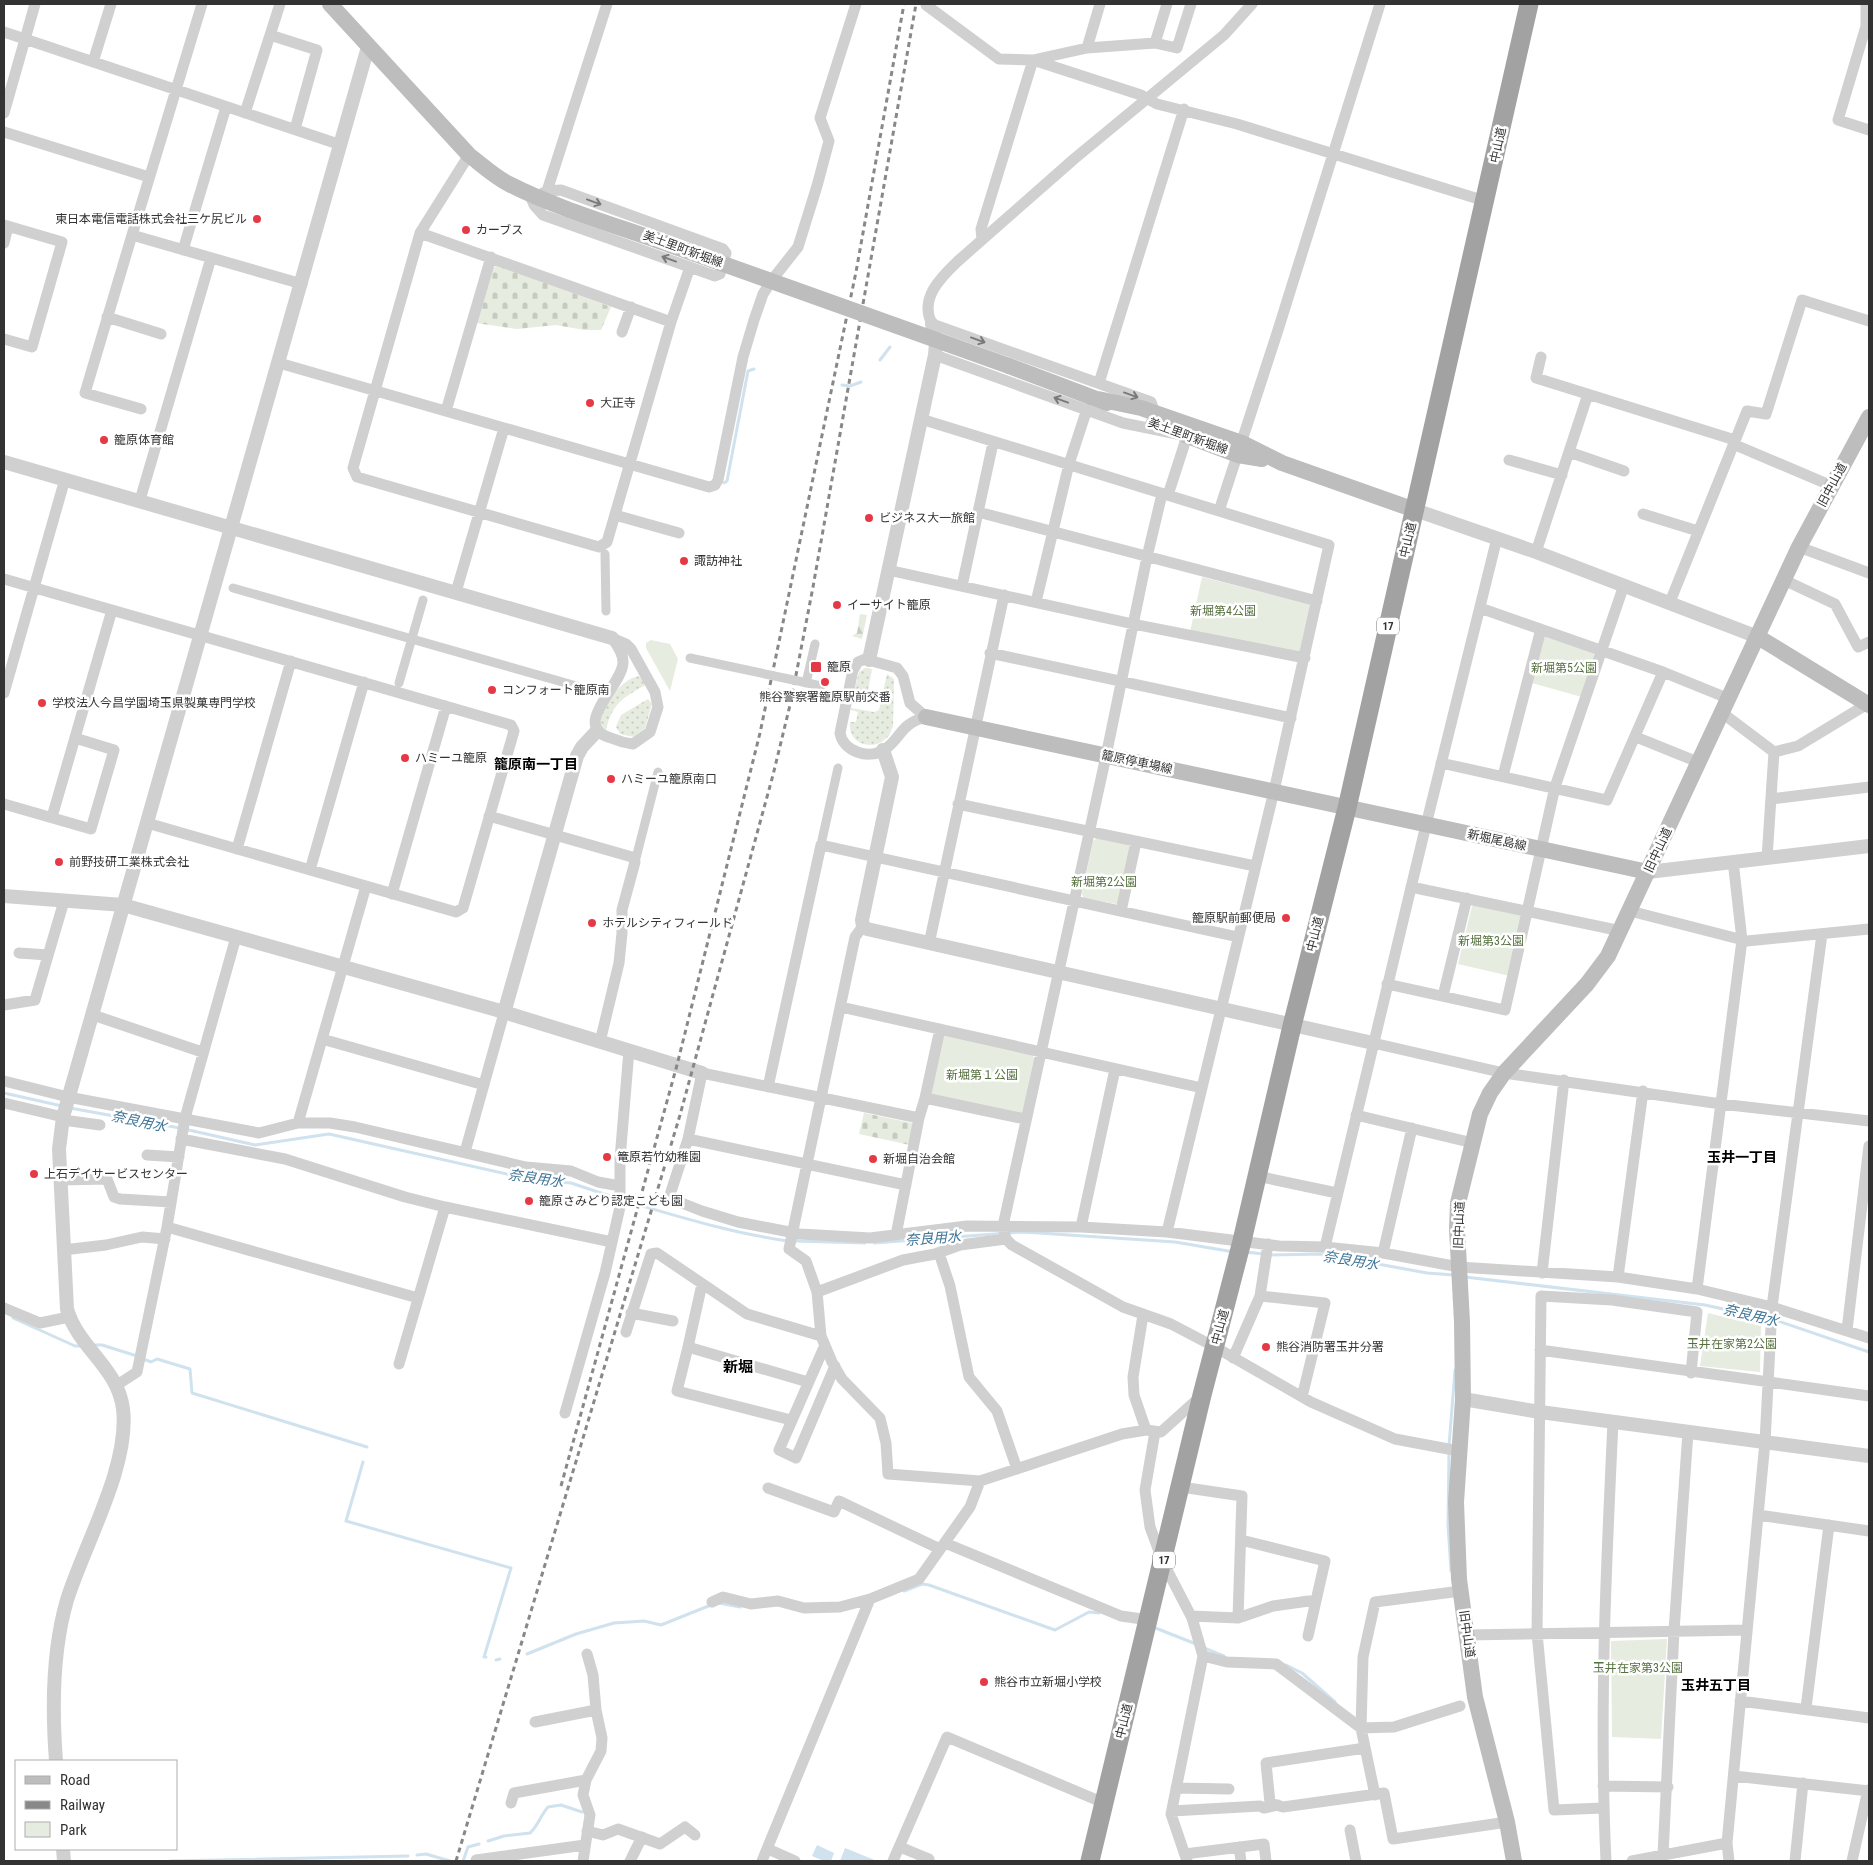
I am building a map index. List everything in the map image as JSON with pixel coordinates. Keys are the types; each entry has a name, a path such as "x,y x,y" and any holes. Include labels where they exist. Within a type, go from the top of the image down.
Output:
{"highway":[{"name":"中山道","path":"1090,1861 1202,1395 1240,1248 1292,1026 1347,808 1529,4"}],"main road":[{"name":"美土里町新堀線","path":"330,4 469,155 508,184 538,193 670,245 1415,510"},
{"name":"旧中山道","path":"1514,1861 1507,1822 1482,1728 1467,1635 1456,1538 1463,1399 1457,1229 1458,1203 1480,1114 1490,1093 1504,1072 1587,984 1608,956 1798,548 1869,417"},
{"path":"1758,637 1869,704"},
{"name":"籠原停車場線","path":"926,717 1347,808"},
{"name":"新堀尾島線","path":"1347,808 1648,872"}],"street":[{"path":"4,113 35,4"},
{"path":"93,62 111,4"},
{"path":"141,409 85,392 202,4"},
{"path":"245,113 280,4"},
{"path":"538,193 561,190 724,249 726,254 720,274 715,276 543,214 534,205 538,193 607,4"},
{"path":"279,363 709,487 715,486 718,480 743,357 763,294 798,247 817,186 829,141 820,118 856,4"},
{"path":"926,4 1000,59 1033,60 1087,48 1155,43 1177,48 1191,4"},
{"path":"1087,48 1100,4"},
{"path":"1155,43 1167,4"},
{"path":"869,660 935,354 936,343 926,308 932,294 950,269 982,240 1061,170 1224,35 1252,4"},
{"path":"1219,511 1380,4"},
{"path":"1866,4 1866,26 1838,120 1869,130"},
{"path":"4,32 341,145"},
{"path":"270,35 317,50 295,129"},
{"path":"56,1760 55,1668 58,1636 67,1600 95,1528 118,1460 124,1425 117,1384 106,1366 76,1332 69,1318 63,1250 59,1149 63,1119 368,47"},
{"path":"1033,60 1148,99 1157,104 1184,109 1485,201"},
{"path":"982,240 981,230 986,212 1033,60"},
{"path":"183,250 226,107"},
{"path":"1036,602 1069,464 1095,397 1184,109"},
{"path":"4,132 149,177"},
{"path":"469,155 420,233 352,468 357,477 599,547 607,542 671,322 690,267"},
{"path":"4,243 6,226 62,242 32,347 4,339"},
{"path":"420,233 671,322"},
{"path":"132,235 302,284"},
{"path":"446,411 491,257"},
{"path":"140,500 211,258"},
{"path":"724,262 772,280"},
{"path":"1670,602 1747,411 1766,414 1802,300 1869,321"},
{"path":"622,332 631,307"},
{"path":"107,317 161,334"},
{"path":"932,324 1095,397 1123,423 1189,431 1165,494 1146,557 1106,756 1003,1226 1006,1239 1012,1245 1122,1307 1171,1324 1302,1397 1395,1439 1459,1451"},
{"path":"935,354 1095,397"},
{"path":"1541,357 1536,378 1734,442 1832,486"},
{"path":"1536,552 1588,394"},
{"path":"921,419 993,443 1069,464 1329,545 1274,791 1167,1232"},
{"path":"456,592 504,428"},
{"path":"962,586 993,443"},
{"path":"1569,452 1624,470"},
{"path":"1509,460 1562,475"},
{"path":"4,462 456,592 612,638 626,644 632,649 655,692 658,707 650,732 639,741 627,744 604,736 597,731 596,721 602,701 623,668 622,655 612,638"},
{"path":"4,693 65,479"},
{"path":"1415,510 1536,552 1758,637"},
{"path":"978,512 1052,533 1317,601"},
{"path":"1642,514 1698,531"},
{"path":"616,515 679,533"},
{"path":"1325,1247 1387,984 1497,538"},
{"path":"1798,548 1869,573"},
{"path":"605,554 606,611"},
{"path":"888,570 1133,624 1305,658"},
{"path":"4,579 511,725 514,731 463,908 456,912 147,823"},
{"path":"1784,580 1835,604 1858,647 1869,642"},
{"path":"1387,984 1505,1010 1555,787 1624,585"},
{"path":"233,588 411,639 532,677 587,689"},
{"path":"929,944 1004,595"},
{"path":"399,683 422,600"},
{"path":"1480,608 1663,672 1724,705 1774,752"},
{"path":"52,817 112,610"},
{"path":"1504,776 1541,629"},
{"path":"805,683 815,644"},
{"path":"990,654 1291,718"},
{"path":"690,658 821,686"},
{"path":"860,660 869,660 893,666 900,671 910,703 926,717 907,724 883,750 872,753 856,752 843,742 840,733 853,670 860,660"},
{"path":"237,849 291,661"},
{"path":"1441,763 1608,800 1663,672"},
{"path":"310,870 364,682"},
{"path":"1774,752 1798,746 1869,704"},
{"path":"392,894 446,706"},
{"path":"465,1152 578,756 582,747 597,731"},
{"path":"1636,737 1698,762"},
{"path":"4,804 91,829 114,750 75,738"},
{"path":"883,750 892,777 862,920 863,926 855,937 790,1239 790,1252 806,1261 818,1292 823,1340 835,1366 855,1394 880,1418 886,1443 888,1474 980,1481 1122,1434 1150,1431 1161,1432 1202,1395"},
{"path":"1767,858 1774,752"},
{"path":"822,840 838,768"},
{"path":"600,1042 619,964 622,910 658,772"},
{"path":"1771,799 1869,787"},
{"path":"958,804 1255,866"},
{"path":"489,816 632,857 634,862"},
{"path":"1121,911 1136,842"},
{"path":"768,1087 821,845 1238,937"},
{"path":"1648,872 1869,846"},
{"path":"1697,1289 1742,940 1733,862"},
{"path":"298,1123 366,886"},
{"path":"1411,887 1621,931"},
{"path":"4,896 124,905 343,966 702,1073 918,1118"},
{"path":"1443,996 1467,898"},
{"path":"4,1005 35,1000 64,901"},
{"path":"1630,912 1742,940 1869,929"},
{"path":"863,926 871,930 929,944 1504,1072 1721,1104 1869,1122"},
{"path":"1729,1861 1728,1844 1740,1702 1765,1442 1769,1383 1770,1323 1822,934"},
{"path":"117,1384 137,1372 165,1239 185,1118 202,1052 236,937"},
{"path":"19,953 48,955"},
{"path":"841,1007 1202,1088"},
{"path":"93,1015 202,1052"},
{"path":"896,1234 918,1118 925,1098 940,1029"},
{"path":"322,1039 484,1085"},
{"path":"565,1413 620,1207 629,1050"},
{"path":"1081,1227 1115,1069"},
{"path":"702,1073 688,1138 669,1198 720,1217 790,1239 847,1238 967,1226 1081,1227 1167,1232 1267,1252 1325,1247 1383,1253 1460,1274 1542,1273 1618,1277 1697,1289 1772,1307 1869,1338"},
{"path":"1542,1273 1564,1080"},
{"path":"4,1081 68,1097 259,1133 298,1123 330,1123 355,1127 526,1167 571,1171 620,1189"},
{"path":"1618,1277 1642,1091"},
{"path":"925,1098 1025,1119"},
{"path":"4,1103 63,1119 100,1124"},
{"path":"1356,1115 1473,1143"},
{"path":"1383,1253 1412,1128"},
{"path":"181,1138 240,1152 285,1159 405,1197 445,1207 612,1242"},
{"path":"688,1138 906,1185"},
{"path":"1847,1330 1869,1146"},
{"path":"147,1155 179,1157"},
{"path":"1257,1176 1338,1193"},
{"path":"60,1180 107,1179 114,1197 171,1202"},
{"path":"399,1364 445,1207"},
{"path":"167,1227 418,1298"},
{"path":"63,1250 106,1245 142,1237 165,1239"},
{"path":"818,1292 903,1260 939,1253 960,1246 1006,1239"},
{"path":"1233,1358 1260,1296 1267,1252"},
{"path":"626,1332 650,1254 657,1253 747,1314 823,1340"},
{"path":"939,1253 950,1286 969,1377 984,1398 997,1411 1017,1469"},
{"path":"702,1284 677,1392 791,1420"},
{"path":"1260,1296 1325,1303 1302,1397"},
{"path":"1603,1808 1554,1810 1537,1634 1541,1296 1612,1300 1697,1312 1691,1373"},
{"path":"4,1308 40,1323 69,1318"},
{"path":"631,1313 673,1321"},
{"path":"1143,1315 1133,1377 1134,1395 1150,1431 1145,1490 1146,1511 1163,1562 1191,1616 1203,1656 1172,1811 1186,1858 1264,1844 1266,1861"},
{"path":"823,1340 808,1382 779,1450 796,1458 835,1366"},
{"path":"688,1347 808,1382"},
{"path":"1540,1350 1691,1373 1869,1396"},
{"path":"1463,1399 1540,1412 1869,1456"},
{"path":"1606,1861 1603,1808 1604,1632 1613,1422"},
{"path":"1663,1855 1668,1787 1674,1631 1688,1432"},
{"path":"712,1602 723,1597 751,1604 778,1601 804,1608 840,1607 870,1599 919,1580 970,1507 980,1481"},
{"path":"1181,1487 1242,1496 1238,1618"},
{"path":"768,1488 834,1512 839,1501 942,1546 1122,1616 1149,1620"},
{"path":"1758,1516 1869,1531"},
{"path":"1806,1708 1829,1525"},
{"path":"1241,1540 1325,1562 1308,1636"},
{"path":"1375,1795 1361,1728 1363,1657 1375,1602 1461,1591"},
{"path":"762,1861 870,1599"},
{"path":"1191,1616 1238,1618 1273,1606 1316,1600"},
{"path":"1467,1635 1747,1630"},
{"path":"583,1861 590,1815 583,1795 586,1780 601,1751 602,1738 596,1710 593,1675 587,1654"},
{"path":"1203,1656 1227,1662 1276,1664 1361,1728 1394,1727 1460,1706"},
{"path":"1740,1702 1806,1708 1869,1718"},
{"path":"535,1722 596,1710"},
{"path":"893,1861 947,1737 1104,1803"},
{"path":"1365,1748 1266,1763 1270,1803 1283,1807 1384,1794 1393,1839 1507,1822"},
{"path":"1734,1776 1868,1790 1852,1861"},
{"path":"512,1803 514,1793 586,1780"},
{"path":"1795,1861 1803,1782"},
{"path":"1603,1786 1668,1787"},
{"path":"1176,1788 1229,1789"},
{"path":"1172,1811 1260,1806 1264,1808 1278,1805"},
{"path":"587,1831 603,1835 618,1829 660,1844 685,1827 695,1835"},
{"path":"1350,1830 1356,1861"},
{"path":"630,1861 642,1837"},
{"path":"1632,1861 1728,1844"},
{"path":"476,1860 585,1845"},
{"path":"900,1847 929,1859 928,1861"},
{"path":"1239,1847 1242,1861"},
{"path":"768,1849 795,1861"}],"green space":[{"path":"498,265 611,307 601,330 584,330 556,325 517,329 476,323 492,268"},
{"name":"新堀第4公園","path":"1202,577 1309,604 1311,608 1302,651 1297,654 1190,632"},
{"path":"860,614 867,615 862,639 852,636 857,633"},
{"name":"新堀第5公園","path":"1547,636 1593,653 1595,658 1582,697 1532,683 1543,638"},
{"path":"651,640 670,644 678,659 670,691 646,648 646,643"},
{"path":"865,668 872,669 866,701 853,696 859,672"},
{"path":"887,674 894,679 893,726 889,736 880,743 874,745 863,744 854,738 850,728 850,722 856,722 858,712 851,710 851,708 874,712 879,710"},
{"path":"639,676 647,684 620,702 612,713 606,730 600,724 608,702 619,688 632,678"},
{"path":"648,699 652,704 645,728 634,737 620,734 616,727 621,715"},
{"name":"新堀第2公園","path":"1097,838 1128,844 1131,849 1120,901 1116,904 1084,898 1082,894 1093,841"},
{"name":"新堀第3公園","path":"1476,904 1521,915 1523,918 1510,976 1458,964 1472,906"},
{"name":"新堀第１公園","path":"948,1035 1032,1054 1034,1058 1023,1112 1019,1115 933,1096 931,1093 943,1037"},
{"path":"864,1113 912,1123 914,1127 910,1145 859,1134"},
{"name":"玉井在家第2公園","path":"1708,1313 1761,1326 1760,1372 1700,1366"},
{"name":"玉井在家第3公園","path":"1667,1639 1661,1739 1612,1737 1611,1641"}],"water":[{"path":"817,1845 834,1853 831,1861 824,1861 812,1856"},
{"path":"845,1848 877,1861 840,1861"}],"waterway":[{"path":"880,360 890,347"},
{"path":"724,483 727,481 748,371 754,369"},
{"path":"842,385 850,386 861,382"},
{"name":"奈良用水","path":"4,1093 62,1106"},
{"name":"奈良用水","path":"70,1108 180,1128 255,1145 329,1134 533,1180 571,1183 616,1198"},
{"name":"奈良用水","path":"622,1200 725,1229 788,1241"},
{"name":"奈良用水","path":"874,1243 1023,1232 1175,1242 1234,1252"},
{"name":"奈良用水","path":"794,1241 865,1243"},
{"name":"奈良用水","path":"1245,1252 1264,1254"},
{"name":"奈良用水","path":"1270,1255 1323,1254 1427,1273 1454,1275"},
{"name":"奈良用水","path":"1465,1277 1705,1305 1769,1319"},
{"path":"13,1318 75,1346 81,1346"},
{"name":"奈良用水","path":"1775,1320 1869,1352"},
{"path":"92,1345 102,1345 137,1356"},
{"path":"143,1359 151,1362 157,1359 190,1369 192,1393 367,1447"},
{"path":"1449,1446 1455,1370"},
{"path":"1449,1453 1448,1525 1451,1571"},
{"path":"363,1462 346,1521 511,1568 484,1657 486,1657"},
{"path":"904,1591 922,1584 929,1585 1055,1630 1089,1612 1099,1613"},
{"path":"719,1603 740,1607"},
{"path":"527,1654 576,1634 614,1623 644,1621 661,1625 711,1605"},
{"path":"1153,1627 1196,1644"},
{"path":"1204,1648 1224,1656"},
{"path":"496,1660 500,1659"},
{"path":"1286,1665 1302,1673 1335,1702"},
{"path":"488,1841 504,1836 530,1833 548,1807 561,1805 582,1812"},
{"path":"463,1861 468,1847 479,1844"},
{"path":"417,1855 426,1854 450,1861"},
{"path":"170,1861 408,1856"}],"railway":[{"path":"561,1486 677,1065 760,733 856,272 904,4"},
{"path":"456,1861 680,1115 773,775 791,701 813,587 916,4"}],"place":[{"name":"東日本電信電話株式会社三ケ尻ビル","path":"257,219"},
{"name":"カーブス","path":"466,230"},
{"name":"大正寺","path":"590,403"},
{"name":"籠原体育館","path":"104,440"},
{"name":"ビジネス大一旅館","path":"869,518"},
{"name":"諏訪神社","path":"684,561"},
{"name":"イーサイト籠原","path":"837,605"},
{"name":"籠原","path":"816,667"},
{"name":"熊谷警察署籠原駅前交番","path":"825,682"},
{"name":"コンフォート籠原南","path":"492,690"},
{"name":"学校法人今昌学園埼玉県製菓専門学校","path":"42,703"},
{"name":"ハミーユ籠原","path":"405,758"},
{"name":"ハミーユ籠原南口","path":"611,779"},
{"name":"前野技研工業株式会社","path":"59,862"},
{"name":"籠原駅前郵便局","path":"1286,918"},
{"name":"ホテルシティフィールド","path":"592,923"},
{"name":"篭原若竹幼稚園","path":"607,1157"},
{"name":"新堀自治会館","path":"873,1159"},
{"name":"上石デイサービスセンター","path":"34,1174"},
{"name":"籠原さみどり認定こども園","path":"529,1201"},
{"name":"熊谷消防署玉井分署","path":"1266,1347"},
{"name":"熊谷市立新堀小学校","path":"984,1682"}],"district":[{"name":"籠原南一丁目","path":"536,764"},
{"name":"玉井一丁目","path":"1742,1157"},
{"name":"新堀","path":"738,1367"},
{"name":"玉井五丁目","path":"1716,1685"}]}
